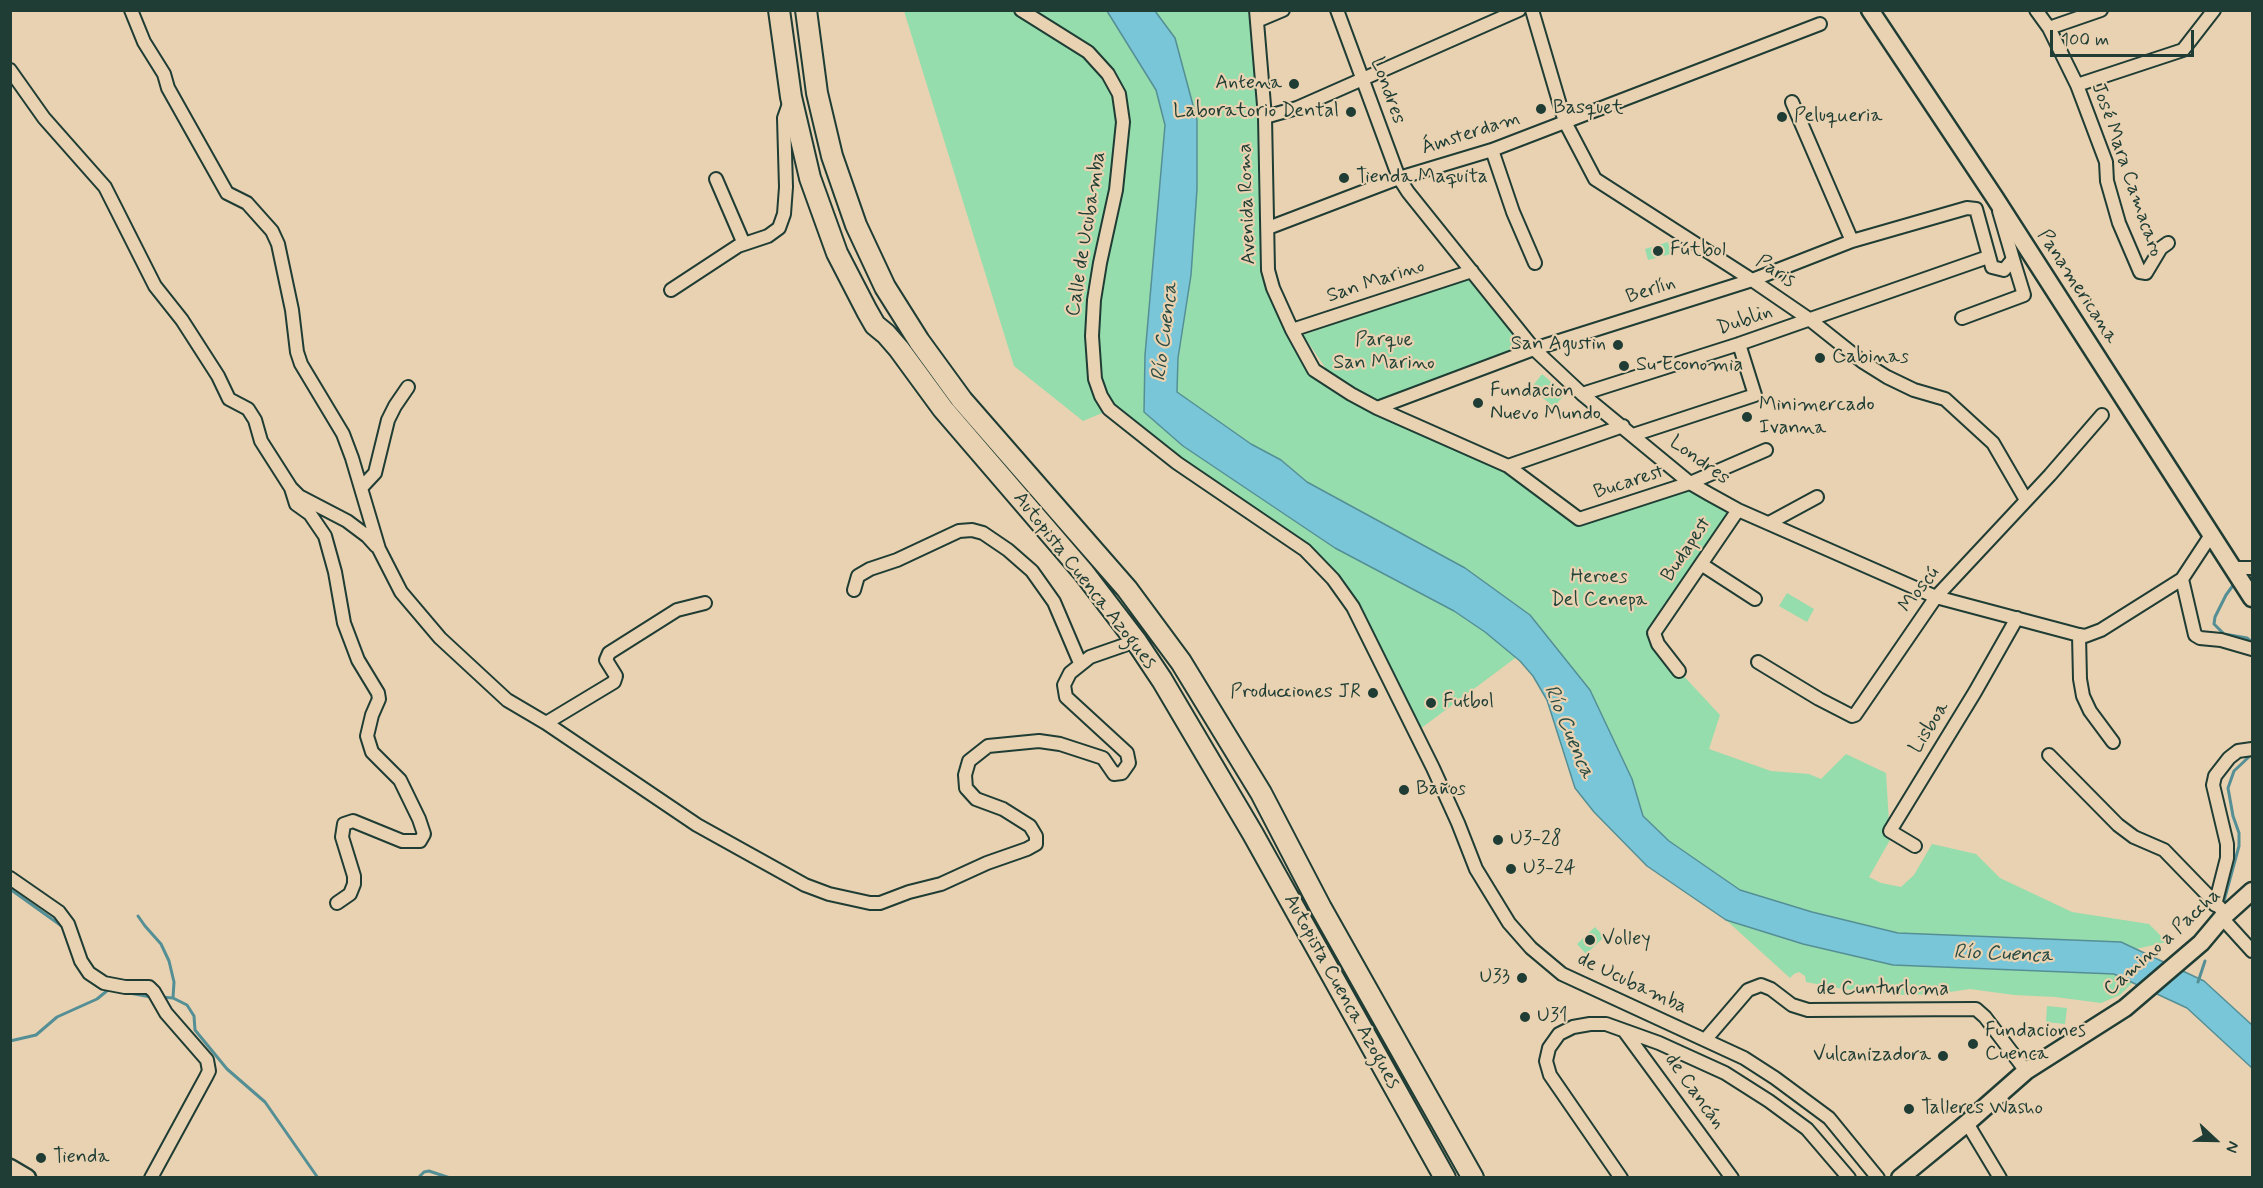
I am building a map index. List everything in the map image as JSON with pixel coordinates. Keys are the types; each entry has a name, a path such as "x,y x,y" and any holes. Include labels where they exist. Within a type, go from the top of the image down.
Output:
{"highway":[{"name":"Autopista Cuenca Azogues","path":"779,10 791,97 805,161 827,228 848,275 875,325 886,334 947,414 1072,559 1136,641 1210,759 1445,1178"},
{"name":"Autopista Cuenca Azogues","path":"806,10 817,93 832,156 856,225 885,287 919,341 962,400 1127,589 1181,662 1261,793 1317,899 1473,1178"}],"main road":[{"name":"Panamericana","path":"1870,10 1995,198 2249,592"},
{"name":"Camino a Paccha","path":"1900,1178 2026,1071 2126,1008 2192,951 2221,912 2253,891"},
{"path":"10,1168 27,1178"}],"street":[{"path":"131,10 144,42 164,74 168,88 227,193 247,203 272,231 278,244 301,364 343,434 379,549 401,592 440,638 507,700 546,723 697,825 805,885 830,894 880,903 909,892 941,884 1036,844 1036,836 1030,826 1003,809 976,799 966,788 965,775 969,761 988,746 1039,741 1060,744 1103,758 1114,774 1122,773 1129,763 1127,753 1066,697 1064,685 1070,673 1080,663 1095,655 1136,641"},
{"name":"Calle de Ucubamba","path":"1021,10 1088,52 1108,74 1119,94 1123,122 1116,190 1094,300 1092,336 1095,379 1101,396 1109,409 1177,463 1305,550 1333,579 1353,607"},
{"path":"1257,16 1283,10"},
{"name":"Londres","path":"1337,10 1399,178 1534,349 1582,394 1690,483 1738,510 1936,597 2079,635"},
{"path":"1265,117 1297,108 1519,10"},
{"name":"Paris","path":"1532,10 1565,122 1595,179 1752,280 1809,319 1863,362 1914,390 1945,399 1993,443 2026,500"},
{"name":"José Mara Camacaro","path":"2036,10 2049,28 2078,85 2106,162 2107,181 2119,223 2140,272 2146,273 2161,248 2168,243"},
{"path":"2049,28 2101,10"},
{"path":"2195,10 2201,24"},
{"path":"2078,85 2183,50 2214,10"},
{"name":"Avenida Roma","path":"1257,16 1265,117 1268,270 1273,288 1292,330 1314,370 1377,408 1508,466 1579,519"},
{"name":"Ámsterdam","path":"1268,228 1399,178 1491,150 1820,24"},
{"path":"10,70 44,118 105,187 154,286 182,320 218,376 228,399 248,409 255,420 261,441 291,488 299,496 347,521 367,536 379,549"},
{"path":"671,290 738,246 768,236 779,228 784,214 786,187 784,118 791,97"},
{"path":"1792,102 1852,241"},
{"path":"1491,150 1505,191 1535,263"},
{"path":"716,179 744,244"},
{"path":"1962,318 2024,295 1995,198"},
{"name":"Berlín","path":"1377,408 1534,349 1752,280 1852,241 1972,207 1976,209 1988,257"},
{"path":"1988,257 1992,267 2004,270 2013,259"},
{"name":"Dublin","path":"1582,394 1738,344 1988,257"},
{"name":"San Marino","path":"1292,330 1472,271"},
{"path":"1633,435 1755,395 1738,344"},
{"path":"361,488 375,473 388,420 408,387"},
{"name":"Moscú","path":"1758,662 1820,699 1852,716 1855,715 1936,597 2102,416"},
{"path":"1508,466 1623,426"},
{"name":"Bucarest","path":"1579,519 1690,483 1766,450"},
{"path":"291,488 296,504 310,514 326,536 344,624 358,660 378,693 379,699 367,736 372,752 400,780 424,834 420,841 402,841 353,821 344,824 342,837 354,876 354,884 350,894 337,903"},
{"path":"1769,523 1817,497"},
{"name":"Budapest","path":"1680,671 1658,644 1654,633 1738,510"},
{"path":"854,590 858,576 870,569 897,560 959,531 972,530 983,533 1008,550 1032,571 1054,602 1080,663"},
{"path":"2113,742 2090,711 2083,696 2080,679 2079,635 2085,636 2101,630 2182,579 2211,535"},
{"path":"1701,564 1755,599"},
{"path":"2234,568 2253,568"},
{"path":"2182,579 2195,635 2253,649"},
{"path":"546,723 614,682 616,676 606,660 609,653 677,610 705,603"},
{"name":"de Ucubamba","path":"1353,607 1450,805 1476,869 1509,923 1531,948 1562,974 1744,1058 1775,1078 1829,1118 1878,1178"},
{"name":"Lisboa","path":"1915,846 1890,831 1975,692 2017,618"},
{"path":"2221,912 2227,844 2212,785 2215,776 2229,758 2238,751 2253,748"},
{"path":"2049,755 2118,825 2134,837 2164,850 2253,951"},
{"path":"10,878 59,912 68,924 81,961 89,974 104,983 125,987 149,987 166,1014 207,1060 209,1071 151,1178"},
{"name":"de Cunturloma","path":"1705,1040 1748,990 1761,985 1771,989 1792,1005 1808,1010 1976,1009 1985,1017 2026,1071"},
{"path":"1621,1178 1550,1075 1546,1061 1549,1048 1559,1034 1573,1027 1606,1024 1659,1043 1725,1073 1769,1101 1807,1130 1849,1178"},
{"name":"de Cancán","path":"1624,1030 1732,1178"},
{"path":"1967,1123 2000,1178"}],"green space":[{"path":"904,11 1016,11 1086,54 1116,95 1119,122 1112,189 1089,337 1107,411 1083,421 1014,366"},
{"path":"1021,11 1107,11 1156,90 1165,125 1145,355 1144,412 1183,446 1335,548 1400,582 1410,583 1526,650 1420,729 1333,579 1101,396 1092,336 1123,122 1108,73"},
{"name":"Heroes Del Cenepa","path":"1155,11 1248,11 1265,117 1267,291 1315,370 1506,470 1577,523 1688,487 1734,512 1654,633 1679,671 1720,715 1709,749 1771,771 1809,774 1821,779 1846,754 1886,773 1890,840 1869,877 1881,883 1901,887 1914,875 1932,844 1976,854 2000,878 2072,912 2149,924 2167,942 2136,949 2121,942 1898,933 1812,912 1740,890 1669,841 1643,816 1632,779 1590,690 1465,568 1307,482 1281,460 1251,444 1182,397 1177,392 1178,358 1191,275 1197,189"},
{"name":"Fútbol","path":"1668,242 1671,254 1648,260 1645,249"},
{"name":"Parque San Marino","path":"1467,278 1522,345 1377,402 1329,373 1303,335"},
{"path":"1542,374 1565,394 1554,407 1531,388"},
{"path":"1787,593 1814,609 1807,622 1779,606"},
{"path":"1726,920 1803,944 1893,965 2114,974 2132,983 2120,995 2101,1003 1970,989 1936,994 1905,995 1843,989 1806,982 1805,976 1799,972 1790,978"},
{"name":"Volley","path":"1595,927 1604,937 1586,954 1577,944"},
{"path":"2047,1006 2067,1008 2065,1024 2046,1022"}],"water":[{"name":"Río Cuenca","path":"1107,11 1155,11 1175,38 1197,120 1197,189 1191,275 1178,358 1177,392 1251,444 1281,460 1307,482 1465,568 1530,615 1590,690 1632,779 1643,816 1669,841 1740,890 1812,912 1898,933 2121,942 2204,981 2252,1025 2252,1068 2187,1008 2114,974 1893,965 1803,944 1726,920 1647,866 1594,812 1575,788 1547,700 1533,676 1520,661 1485,632 1454,611 1335,548 1183,446 1144,412 1145,355 1165,125 1156,90"}],"waterway":[{"path":"2234,584 2226,595 2214,624 2224,634 2247,638 2252,642"},
{"path":"2224,901 2239,846 2239,833 2228,788 2234,771 2252,754"},
{"path":"10,889 63,927"},
{"path":"138,916 161,944 169,961 174,982 173,998"},
{"path":"2198,982 2205,961"},
{"path":"102,988 151,997"},
{"path":"10,1041 36,1035 57,1017 97,999 108,990"},
{"path":"161,997 173,998 187,1005 194,1016 195,1030 227,1069 265,1102 318,1178"},
{"path":"418,1178 424,1172 429,1171 450,1178"}],"place":[{"name":"Antena","path":"1294,84"},
{"name":"Basquet","path":"1541,109"},
{"name":"Laboratorio Dental","path":"1351,112"},
{"name":"Peluqueria","path":"1782,117"},
{"name":"Tienda Maquita","path":"1344,178"},
{"name":"Fútbol","path":"1658,251"},
{"name":"San Agustin","path":"1618,345"},
{"name":"Cabinas","path":"1820,358"},
{"name":"Su Economia","path":"1624,366"},
{"name":"Fundacion Nuevo Mundo","path":"1478,403"},
{"name":"Minimercado Ivanna","path":"1747,417"},
{"name":"Producciones JR","path":"1373,693"},
{"name":"Futbol","path":"1431,703"},
{"name":"Baños","path":"1404,790"},
{"name":"U3-28","path":"1498,840"},
{"name":"U3-24","path":"1511,869"},
{"name":"Volley","path":"1590,940"},
{"name":"U33","path":"1522,978"},
{"name":"U31","path":"1525,1017"},
{"name":"Fundaciones Cuenca","path":"1973,1044"},
{"name":"Vulcanizadora","path":"1943,1056"},
{"name":"Talleres Washo","path":"1909,1109"},
{"name":"Tienda","path":"41,1158"}]}
